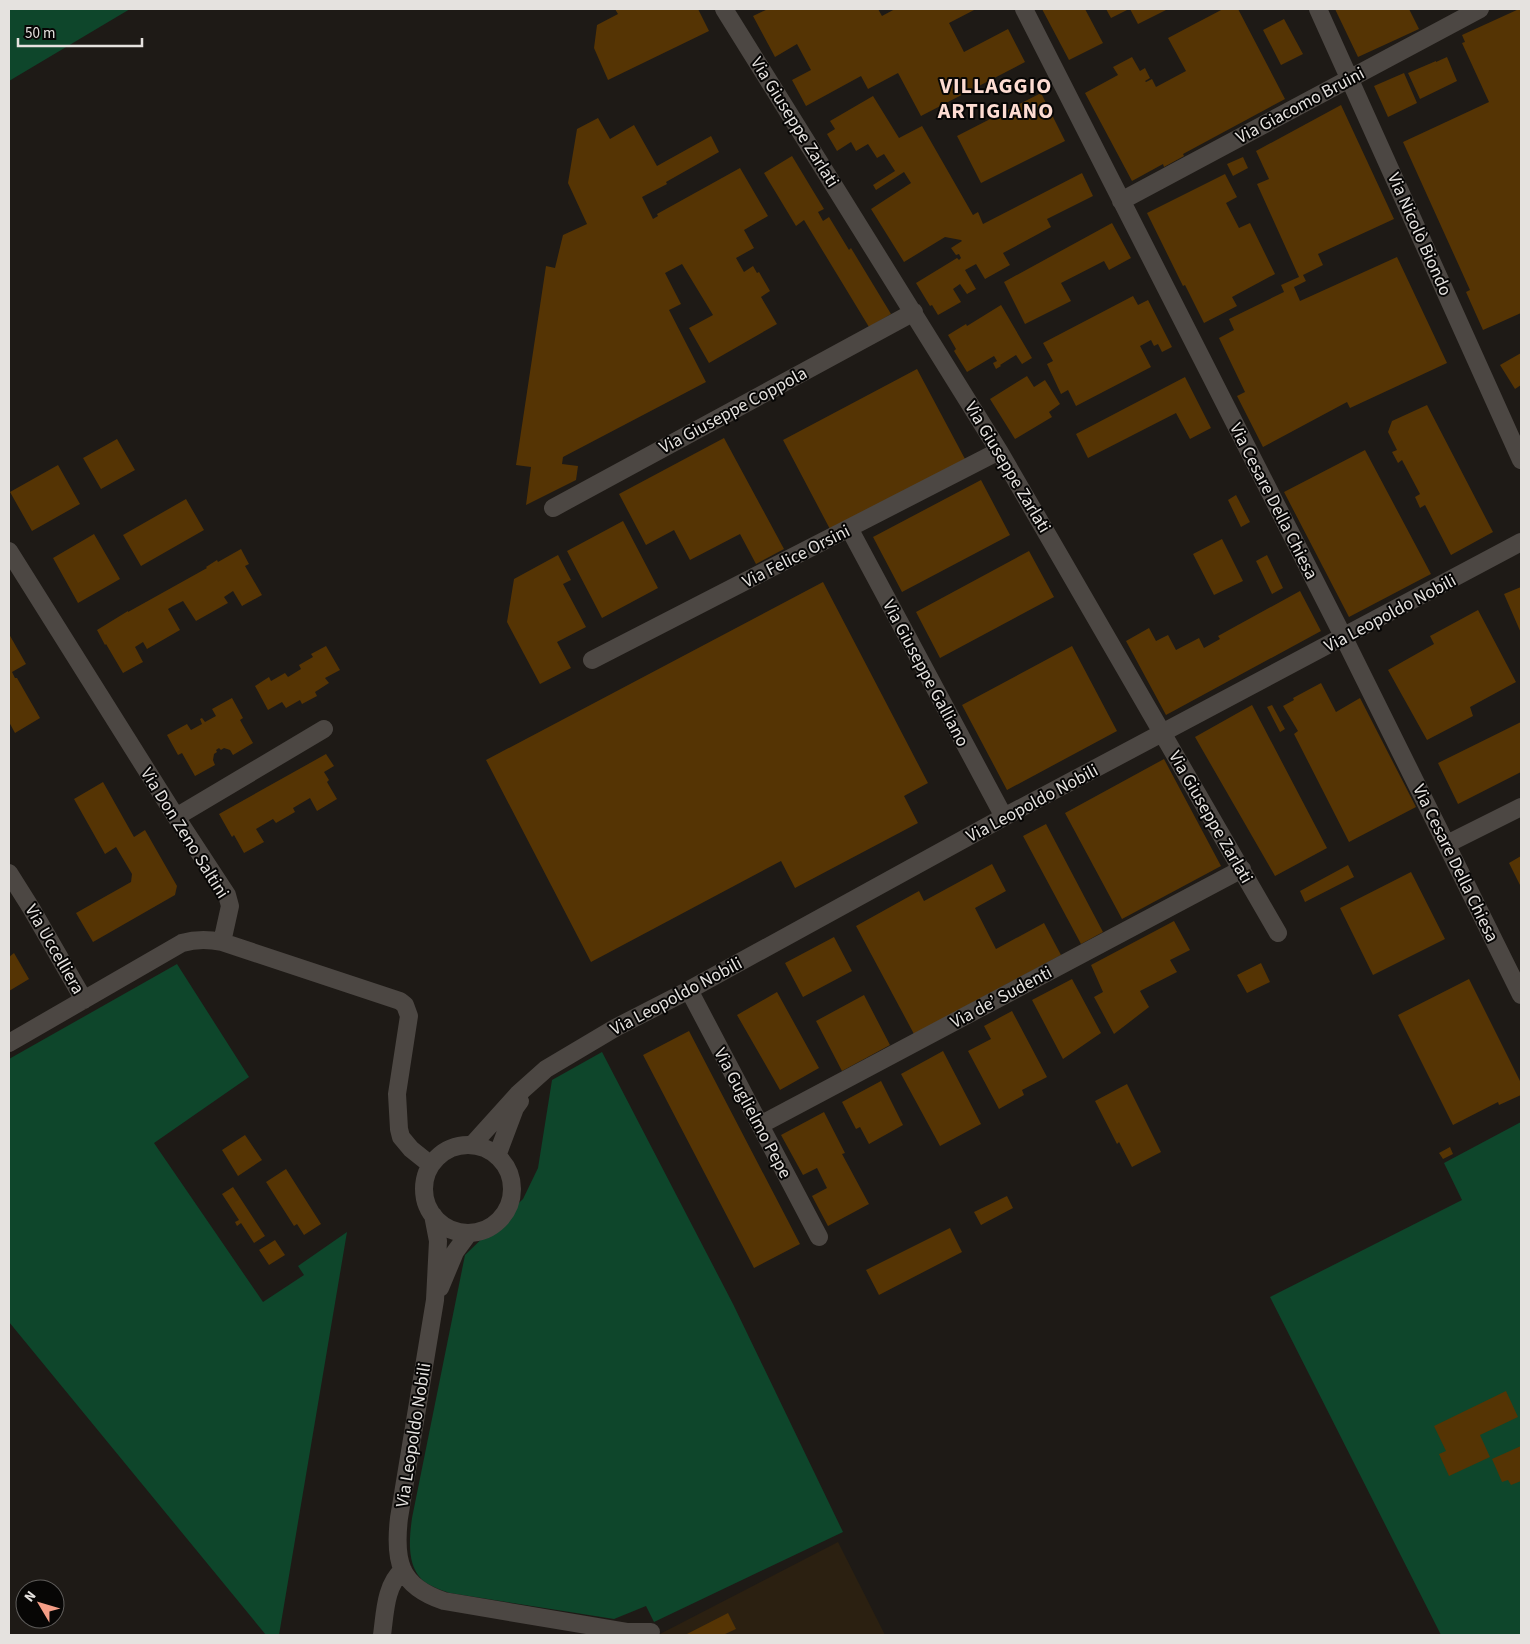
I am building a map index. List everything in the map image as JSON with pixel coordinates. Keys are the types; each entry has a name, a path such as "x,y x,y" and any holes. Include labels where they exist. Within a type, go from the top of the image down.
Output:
{"street":[{"name":"Via Giuseppe Zarlati","path":"724,9 999,451 1278,933"},
{"name":"Via Cesare Della Chiesa","path":"1024,9 1344,638 1521,995"},
{"name":"Via Nicolò Biondo","path":"1318,9 1521,460"},
{"name":"Via Giacomo Bruini","path":"1121,201 1480,9"},
{"name":"Via Giuseppe Coppola","path":"553,508 914,312"},
{"name":"Via Felice Orsini","path":"592,660 999,451"},
{"name":"Via Giuseppe Galliano","path":"849,528 1004,817"},
{"name":"Via Leopoldo Nobili","path":"472,1145 518,1094 546,1069 615,1028 689,990 1004,817 1344,638 1521,542"},
{"name":"Via Don Zeno Saltini","path":"9,552 227,895 230,906 222,942"},
{"path":"176,817 324,729"},
{"path":"1447,844 1521,806"},
{"name":"Via de’ Sudenti","path":"760,1125 1242,868"},
{"name":"Via Uccelliera","path":"9,873 84,1000"},
{"path":"9,1043 182,943 196,939 222,942 400,1001 405,1005 409,1016 397,1094 399,1130 401,1137 411,1149 431,1165"},
{"name":"Via Guglielmo Pepe","path":"689,990 819,1237"},
{"name":"Via Leopoldo Nobili","path":"497,1156 514,1108 546,1069"},
{"path":"472,1145 490,1150 503,1162 512,1186 509,1204 494,1224 486,1228 461,1232 445,1226 433,1215 425,1199 425,1181 431,1165 445,1152 453,1148 472,1145"},
{"name":"Via Leopoldo Nobili","path":"433,1215 438,1241 435,1300 399,1518 397,1545 403,1570 416,1587 444,1601 628,1632 651,1632"},
{"name":"Via Leopoldo Nobili","path":"435,1300 455,1252 469,1232"},
{"path":"382,1635 390,1588 395,1578 403,1570"}],"shaded area":[{"path":"838,1542 885,1635 658,1635"}],"green space":[{"path":"9,9 130,9 9,81"},
{"path":"177,964 249,1077 154,1143 263,1302 304,1275 298,1266 347,1232 279,1635 266,1635 9,1322 9,1059"},
{"path":"602,1052 733,1304 843,1532 654,1622 646,1606 614,1619 450,1593 428,1584 421,1578 412,1563 410,1545 412,1518 465,1255 523,1199 538,1168 552,1080"},
{"path":"1521,1122 1521,1635 1441,1635 1270,1297 1462,1200 1444,1163"}],"building":[{"path":"615,9 698,9 709,31 608,80 594,48 597,25 618,14"},
{"path":"768,9 878,9 882,16 895,9 976,9 949,23 964,52 1008,29 1025,62 921,116 898,73 868,89 861,76 806,106 792,80 811,70 797,44 775,57 753,16"},
{"path":"1042,9 1085,9 1103,43 1069,60"},
{"path":"1106,9 1129,9 1111,18"},
{"path":"1130,9 1168,9 1138,24"},
{"path":"1223,9 1238,9 1285,99 1183,154 1184,156 1164,167 1163,164 1132,181 1085,93 1118,75 1113,67 1132,57 1140,71 1145,68 1150,78 1145,81 1152,79 1156,87 1186,71 1168,38"},
{"path":"1335,9 1409,9 1419,29 1358,57"},
{"path":"1521,9 1521,313 1483,330 1466,292 1470,290 1403,142 1489,102 1462,43 1465,42 1462,35"},
{"path":"1284,19 1303,54 1281,65 1263,30"},
{"path":"1447,57 1457,81 1420,99 1408,73"},
{"path":"1404,73 1417,103 1388,117 1374,86"},
{"path":"1041,93 1065,141 981,183 957,136"},
{"path":"873,96 899,138 922,126 973,215 978,212 983,224 1082,173 1093,196 1047,219 1051,227 1003,253 1010,265 985,279 976,264 965,270 976,289 967,294 960,284 953,289 961,302 938,315 916,283 957,258 959,260 961,258 959,254 956,255 951,248 962,241 945,237 904,262 871,209 911,183 904,172 876,190 873,185 895,171 884,154 877,158 868,144 856,151 851,142 837,151 827,134 835,129 830,121"},
{"path":"1341,105 1394,219 1318,254 1323,265 1303,275 1306,281 1294,287 1300,301 1397,257 1447,363 1350,408 1347,402 1263,447 1237,396 1245,392 1219,338 1234,330 1229,319 1284,292 1281,285 1299,277 1257,184 1269,179 1256,151"},
{"path":"598,118 610,139 634,125 657,166 711,136 719,152 642,197 653,219 658,216 657,214 740,168 768,216 744,230 754,248 736,258 744,272 753,266 757,273 759,272 770,291 761,297 777,324 709,363 689,328 713,315 682,264 665,273 681,304 669,310 706,382 563,457 562,464 578,466 576,480 526,505 531,467 516,465 546,266 555,268 563,235 587,224 568,183 577,129"},
{"path":"792,156 824,209 818,212 823,221 829,217 849,250 851,248 891,314 869,327 804,220 796,226 764,173"},
{"path":"1243,157 1248,168 1233,176 1227,164"},
{"path":"1225,174 1237,197 1226,203 1239,228 1250,223 1275,274 1232,297 1237,306 1204,323 1185,285 1183,286 1147,213"},
{"path":"1112,223 1131,258 1109,270 1104,261 1061,283 1071,301 1025,324 1004,282"},
{"path":"1133,296 1138,305 1148,300 1172,347 1162,352 1158,344 1154,346 1151,340 1140,346 1151,367 1076,406 1068,390 1061,394 1047,364 1053,361 1043,343"},
{"path":"1001,305 1032,358 1022,364 1016,355 996,369 993,363 997,361 994,356 967,372 954,351 956,349 948,335 966,324 967,326"},
{"path":"1521,353 1521,385 1515,389 1500,365"},
{"path":"917,369 965,459 831,531 783,440"},
{"path":"1027,376 1034,387 1045,380 1060,404 1049,412 1052,417 1015,439 990,399"},
{"path":"1185,377 1211,428 1190,439 1176,413 1088,458 1076,434"},
{"path":"1427,405 1493,532 1451,555 1425,505 1420,508 1415,497 1420,494 1402,460 1398,463 1392,452 1397,450 1388,432 1392,421"},
{"path":"724,438 784,549 756,564 740,534 690,560 674,530 646,545 619,494"},
{"path":"117,439 135,470 101,489 83,458"},
{"path":"1365,450 1431,574 1349,617 1284,492"},
{"path":"58,465 80,504 32,531 10,492"},
{"path":"981,480 1010,535 902,592 873,537"},
{"path":"1236,495 1250,522 1241,527 1228,500"},
{"path":"186,499 204,530 141,566 123,535"},
{"path":"623,521 658,588 602,618 567,551"},
{"path":"94,534 120,579 78,603 53,558"},
{"path":"1222,539 1243,581 1214,595 1193,554"},
{"path":"241,549 249,564 245,566 262,595 242,606 233,591 224,597 228,603 196,621 183,601 173,606 168,609 180,630 147,649 143,642 135,647 143,662 123,673 97,630 207,568 217,560 218,562"},
{"path":"1029,551 1054,597 940,658 916,612"},
{"path":"558,555 571,580 563,584 586,627 557,642 571,668 540,684 507,622 514,579"},
{"path":"1267,555 1283,588 1272,594 1256,561"},
{"path":"823,582 928,783 904,796 918,823 795,888 781,861 591,962 486,760"},
{"path":"1521,587 1521,633 1504,594"},
{"path":"1300,591 1321,631 1166,715 1126,641 1149,628 1156,641 1168,635 1176,650 1199,638 1204,648 1220,639 1218,636"},
{"path":"1478,610 1516,682 1470,707 1473,716 1427,740 1388,670 1434,644 1430,636"},
{"path":"9,634 26,664 12,672 40,718 15,733 9,722"},
{"path":"326,646 340,670 325,678 329,683 315,692 317,696 302,704 300,700 286,708 282,702 268,710 255,686 269,677 271,681 285,673 288,677 301,669 299,665 313,657 311,654"},
{"path":"1072,646 1117,731 1007,790 962,705"},
{"path":"1321,683 1336,712 1360,698 1416,807 1349,842 1294,734 1298,731 1283,706 1294,700 1293,698"},
{"path":"232,698 243,718 240,720 253,743 233,755 230,750 224,748 221,750 219,748 214,754 213,760 215,765 195,776 182,753 178,755 167,735 187,724 191,730 202,724 200,719 202,718 205,722 216,716 212,709"},
{"path":"1252,705 1327,848 1275,876 1195,737"},
{"path":"1272,705 1285,729 1280,732 1267,707"},
{"path":"1521,722 1521,772 1458,804 1438,763"},
{"path":"326,754 334,766 324,772 329,780 327,782 337,799 317,811 310,798 293,808 295,812 276,823 273,819 256,829 264,842 244,853 219,814"},
{"path":"1164,759 1221,866 1122,919 1065,813"},
{"path":"103,782 134,837 145,830 177,886 175,895 93,942 76,913 131,882 132,874 116,847 105,854 74,799"},
{"path":"1046,824 1103,932 1081,944 1023,836"},
{"path":"1521,856 1521,887 1509,863"},
{"path":"992,864 1006,891 975,908 996,949 1044,923 1061,955 914,1034 856,926 919,891 924,901"},
{"path":"1348,865 1354,877 1305,902 1300,891"},
{"path":"1411,872 1445,939 1373,975 1340,908"},
{"path":"1174,921 1190,950 1170,960 1177,972 1140,991 1149,1007 1114,1034 1094,997 1103,992 1091,965"},
{"path":"834,937 852,971 803,997 785,963"},
{"path":"14,953 29,979 9,991 9,957"},
{"path":"1261,963 1270,982 1247,993 1237,975"},
{"path":"1072,979 1101,1033 1063,1059 1032,1000"},
{"path":"1469,979 1521,1083 1521,1095 1499,1105 1498,1102 1453,1125 1398,1015"},
{"path":"777,992 819,1068 780,1090 737,1015"},
{"path":"864,995 890,1045 842,1071 816,1021"},
{"path":"1012,1011 1047,1077 1022,1090 1024,1095 999,1109 968,1051 991,1039 984,1026"},
{"path":"689,1031 800,1244 754,1268 643,1055"},
{"path":"943,1051 981,1124 940,1146 901,1074"},
{"path":"881,1081 903,1125 869,1144 860,1127 856,1129 842,1102"},
{"path":"1127,1084 1161,1152 1132,1167 1119,1142 1117,1144 1095,1101"},
{"path":"824,1112 845,1153 842,1154 869,1204 828,1226 812,1196 827,1188 817,1168 803,1175 781,1135"},
{"path":"245,1135 262,1160 238,1176 222,1150"},
{"path":"1450,1147 1453,1154 1443,1159 1439,1153"},
{"path":"286,1169 321,1224 304,1235 297,1224 294,1226 266,1182"},
{"path":"233,1187 265,1236 254,1243 241,1223 237,1226 235,1222 239,1220 222,1194"},
{"path":"1007,1196 1013,1208 981,1225 974,1212"},
{"path":"950,1228 962,1252 879,1295 866,1270"},
{"path":"275,1240 285,1255 269,1265 259,1250"},
{"path":"1506,1391 1518,1417 1480,1435 1490,1457 1449,1476 1439,1454 1446,1451 1434,1426"},
{"path":"1521,1446 1521,1481 1511,1485 1508,1480 1502,1482 1492,1459"},
{"path":"728,1613 736,1629 723,1635 685,1635"}],"district":[{"name":"VILLAGGIO ARTIGIANO","path":"996,98"}]}
